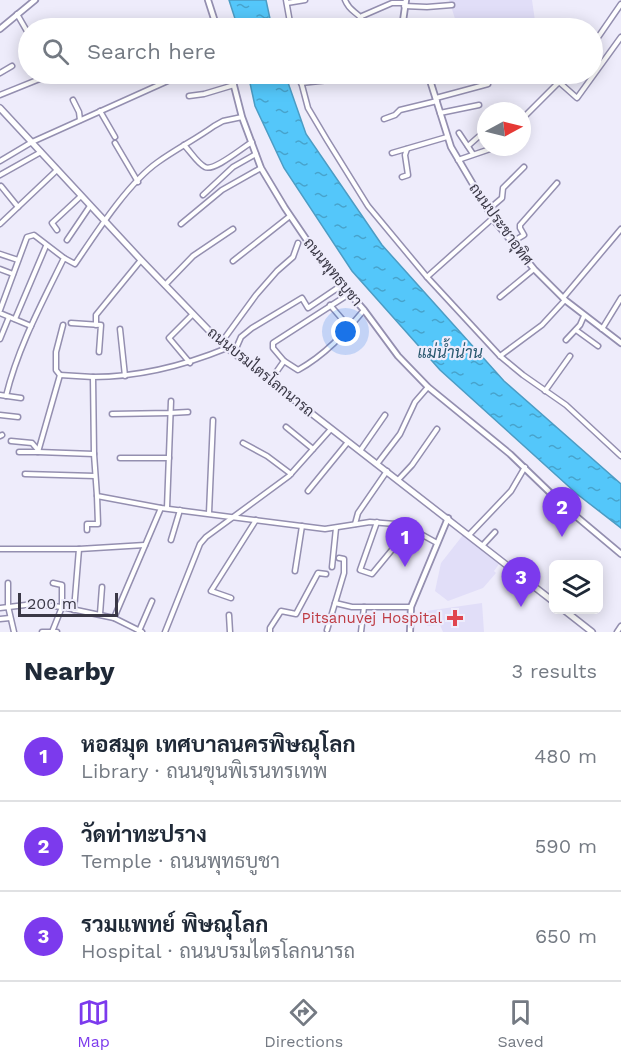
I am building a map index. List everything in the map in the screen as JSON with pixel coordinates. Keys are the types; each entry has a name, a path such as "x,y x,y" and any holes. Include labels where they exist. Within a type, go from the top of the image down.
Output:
{"main road":[{"name":"ถนนบรมไตรโลกนารถ","path":"0,108 221,343 549,598"},
{"path":"570,614 592,632"}],"street":[{"path":"0,29 33,0"},
{"path":"208,0 214,18"},
{"path":"290,18 287,1 305,0"},
{"path":"345,0 350,9 362,16 392,3 428,7 452,5"},
{"path":"403,18 405,3"},
{"path":"603,30 621,4"},
{"path":"17,14 19,18"},
{"path":"603,62 621,37"},
{"path":"0,73 12,66"},
{"path":"0,95 27,84"},
{"path":"0,161 32,142 161,84"},
{"path":"301,84 308,108 368,206 427,277 500,356 582,418 621,455"},
{"name":"ถนนประชาอุทิศ","path":"431,84 447,137 457,161 493,218 534,269 564,299 584,316 621,341"},
{"path":"384,119 395,116 399,110 488,84"},
{"path":"531,110 557,84"},
{"path":"561,84 577,98 587,84"},
{"path":"189,96 234,85"},
{"name":"ถนนพุทธบูชา","path":"234,85 261,168 290,216 321,261 364,310 398,356 428,387 525,467 565,507 621,554"},
{"path":"73,100 80,120"},
{"path":"440,113 477,105"},
{"path":"100,111 115,136"},
{"path":"31,326 0,314 27,237 34,235 46,246 75,264 138,182 163,159 223,121 243,117"},
{"path":"459,133 473,154"},
{"path":"393,153 447,137"},
{"path":"468,146 477,138"},
{"path":"184,145 208,168 219,164 252,142"},
{"path":"115,143 138,182"},
{"path":"402,177 408,175 405,155 407,149"},
{"path":"0,176 41,152"},
{"path":"457,161 477,153"},
{"path":"203,195 233,167 256,154"},
{"path":"488,210 502,198 504,188 524,167"},
{"path":"181,224 222,190 261,168"},
{"path":"0,224 57,170"},
{"path":"512,242 524,235 520,225 557,183"},
{"path":"1,186 18,207"},
{"path":"57,230 52,223 81,196"},
{"path":"67,240 90,206"},
{"path":"233,261 290,216"},
{"path":"427,277 493,218"},
{"path":"165,285 193,256 233,229"},
{"path":"500,356 542,325 621,229"},
{"path":"221,343 256,295 293,257 298,243"},
{"path":"15,319 46,246"},
{"path":"0,254 18,260"},
{"path":"6,396 13,368 64,258"},
{"path":"96,325 96,315 141,260"},
{"path":"0,269 13,274"},
{"path":"500,297 534,269"},
{"path":"234,353 242,337 252,328 302,298 309,308 342,285"},
{"path":"349,294 273,343 273,348 284,361 298,370 310,363 336,343 364,310"},
{"path":"602,329 621,298"},
{"path":"330,305 349,327"},
{"path":"190,363 169,338 192,314"},
{"path":"566,340 576,330 584,316"},
{"path":"0,339 9,317"},
{"path":"71,323 101,325 99,352"},
{"path":"63,325 56,352 56,370 60,375 125,376 190,363 227,348"},
{"path":"120,328 125,376"},
{"path":"576,330 598,346"},
{"path":"545,391 570,356"},
{"path":"270,381 284,361"},
{"path":"38,451 60,375"},
{"path":"87,530 87,524 98,524 93,377"},
{"path":"377,464 400,434 415,402 428,387"},
{"path":"0,395 21,398"},
{"path":"167,508 171,401"},
{"path":"112,414 170,414 188,411"},
{"path":"0,415 18,417"},
{"path":"360,451 385,415"},
{"path":"209,513 213,420"},
{"path":"286,427 313,449"},
{"path":"165,632 200,544 213,530 291,474 331,429"},
{"path":"398,480 412,465 437,429"},
{"path":"11,441 32,443 38,451"},
{"path":"308,491 348,442"},
{"path":"243,443 267,456 291,474"},
{"path":"19,452 94,454"},
{"path":"120,458 169,458"},
{"path":"469,535 511,491 525,467"},
{"path":"355,524 358,513 387,471"},
{"path":"25,474 95,476"},
{"path":"97,496 161,508 325,529 377,522 395,524 410,528 437,543"},
{"path":"114,618 161,508"},
{"path":"171,540 180,510"},
{"path":"410,632 411,607 448,518"},
{"path":"231,598 211,591 256,520"},
{"path":"377,522 360,570 372,573 410,528"},
{"path":"295,571 302,526"},
{"path":"332,567 336,528"},
{"path":"482,546 495,532"},
{"path":"0,549 79,549 145,545"},
{"path":"74,610 79,549"},
{"path":"327,630 344,571 344,560 339,558"},
{"path":"270,632 270,628 281,611 296,614 318,573 326,574"},
{"path":"8,583 8,606 14,632"},
{"path":"42,632 54,632 62,607 62,585 53,584"},
{"path":"100,614 102,587"},
{"path":"0,608 34,604 62,607 114,618 141,631 152,601"},
{"path":"335,603 352,607 411,607"},
{"path":"361,632 364,607"},
{"path":"229,615 230,632"},
{"path":"0,619 10,618"},
{"path":"618,632 621,626"}],"shaded area":[{"path":"449,0 532,0 535,18 455,18"},
{"path":"463,535 499,564 494,571 496,573 483,588 448,601 435,591 441,563"},
{"name":"Pitsanuvej Hospital","path":"482,603 484,632 443,632 440,625 427,626 426,611"}],"water":[{"path":"229,0 266,0 270,18 235,18"},
{"name":"แม่น้ำน่าน","path":"250,84 288,84 306,134 382,245 504,381 621,484 621,528 577,494 440,370 352,271 284,168 255,106"}],"place":[{"name":"วัดท่าทะปราง","path":"562,537"},
{"name":"หอสมุด เทศบาลนครพิษณุโลก","path":"405,567"},
{"name":"รวมแพทย์ พิษณุโลก","path":"521,607"},
{"name":"Pitsanuvej Hospital","path":"455,618"}]}
